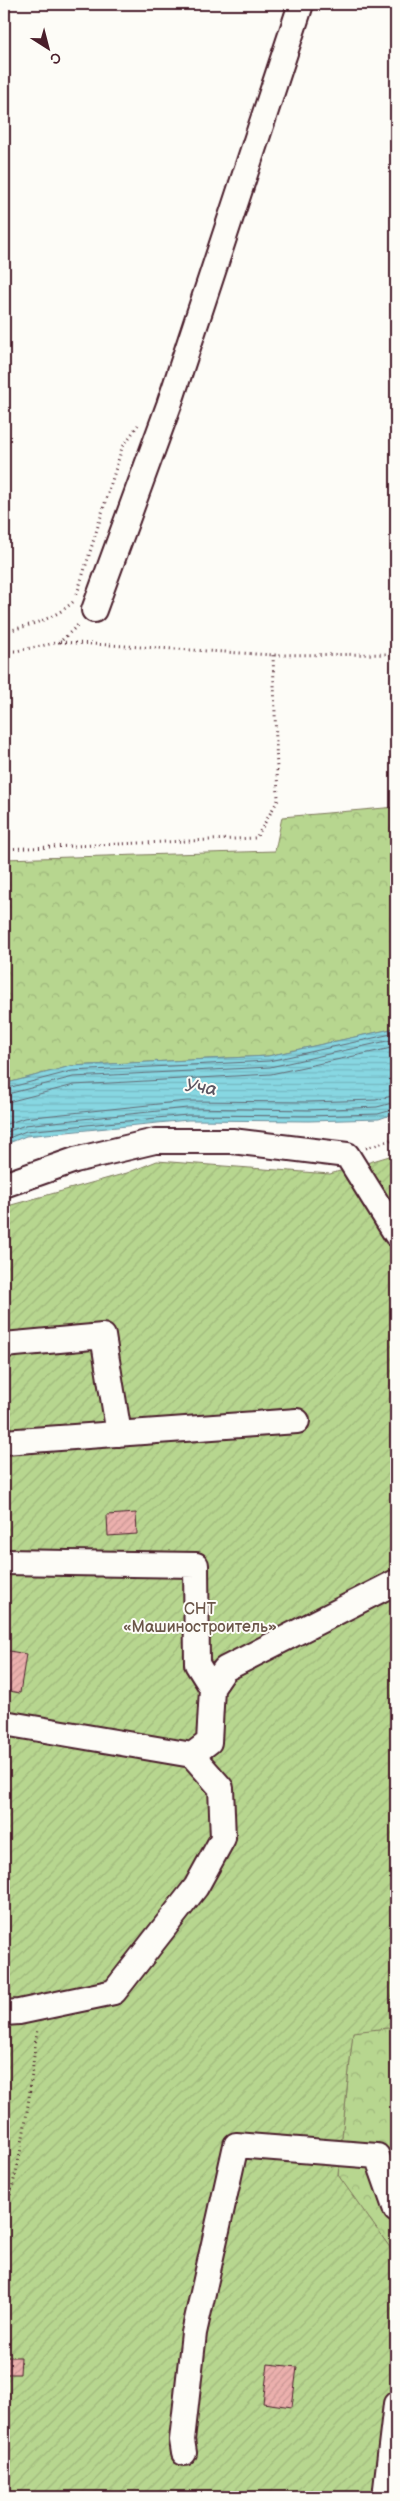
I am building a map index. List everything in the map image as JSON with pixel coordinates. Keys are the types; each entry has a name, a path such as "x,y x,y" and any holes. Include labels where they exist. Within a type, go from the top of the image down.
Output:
{"lane":[{"path":"94,610 169,405 301,4"},
{"path":"4,1185 75,1160 155,1141 232,1141 347,1155 396,1234"},
{"path":"4,1345 103,1336 119,1434"},
{"path":"4,1442 297,1421"},
{"path":"4,1562 196,1565 197,1664 212,1688"},
{"path":"192,1755 209,1742 212,1688 225,1669 396,1582"},
{"path":"4,1723 192,1755 221,1788 223,1838 196,1887 114,1992 39,2008 4,2013"},
{"path":"184,2453 182,2440 194,2333 236,2145 377,2156 396,2210"},
{"path":"385,2497 396,2404"}],"path":[{"path":"4,632 45,620 66,609 76,598 122,448 139,424"},
{"path":"60,642 94,610"},
{"path":"4,651 16,651 60,642 273,655 396,654"},
{"path":"4,849 256,838 278,800 273,655"},
{"path":"347,1155 396,1138"},
{"path":"4,2214 12,2190 29,2104 39,2008"}],"green space":[{"path":"396,807 396,1028 268,1056 71,1066 4,1084 4,859 275,851 282,817"},
{"name":"СНТ «Машиностроитель»","path":"396,1154 396,2027 353,2032 338,2175 396,2256 396,2387 381,2497 4,2497 4,1207 127,1173 157,1161 330,1174"},
{"path":"396,2027 396,2256 338,2176 353,2031"}],"water":[{"name":"Уча","path":"396,1028 396,1113 379,1119 309,1121 188,1120 26,1136 4,1145 4,1084 71,1066 268,1056"}],"building":[{"path":"136,1513 137,1534 108,1536 107,1515"},
{"path":"4,1650 26,1654 20,1693 4,1690"},
{"path":"4,2357 21,2357 20,2374 4,2374"},
{"path":"268,2364 297,2367 292,2407 263,2403"}]}
